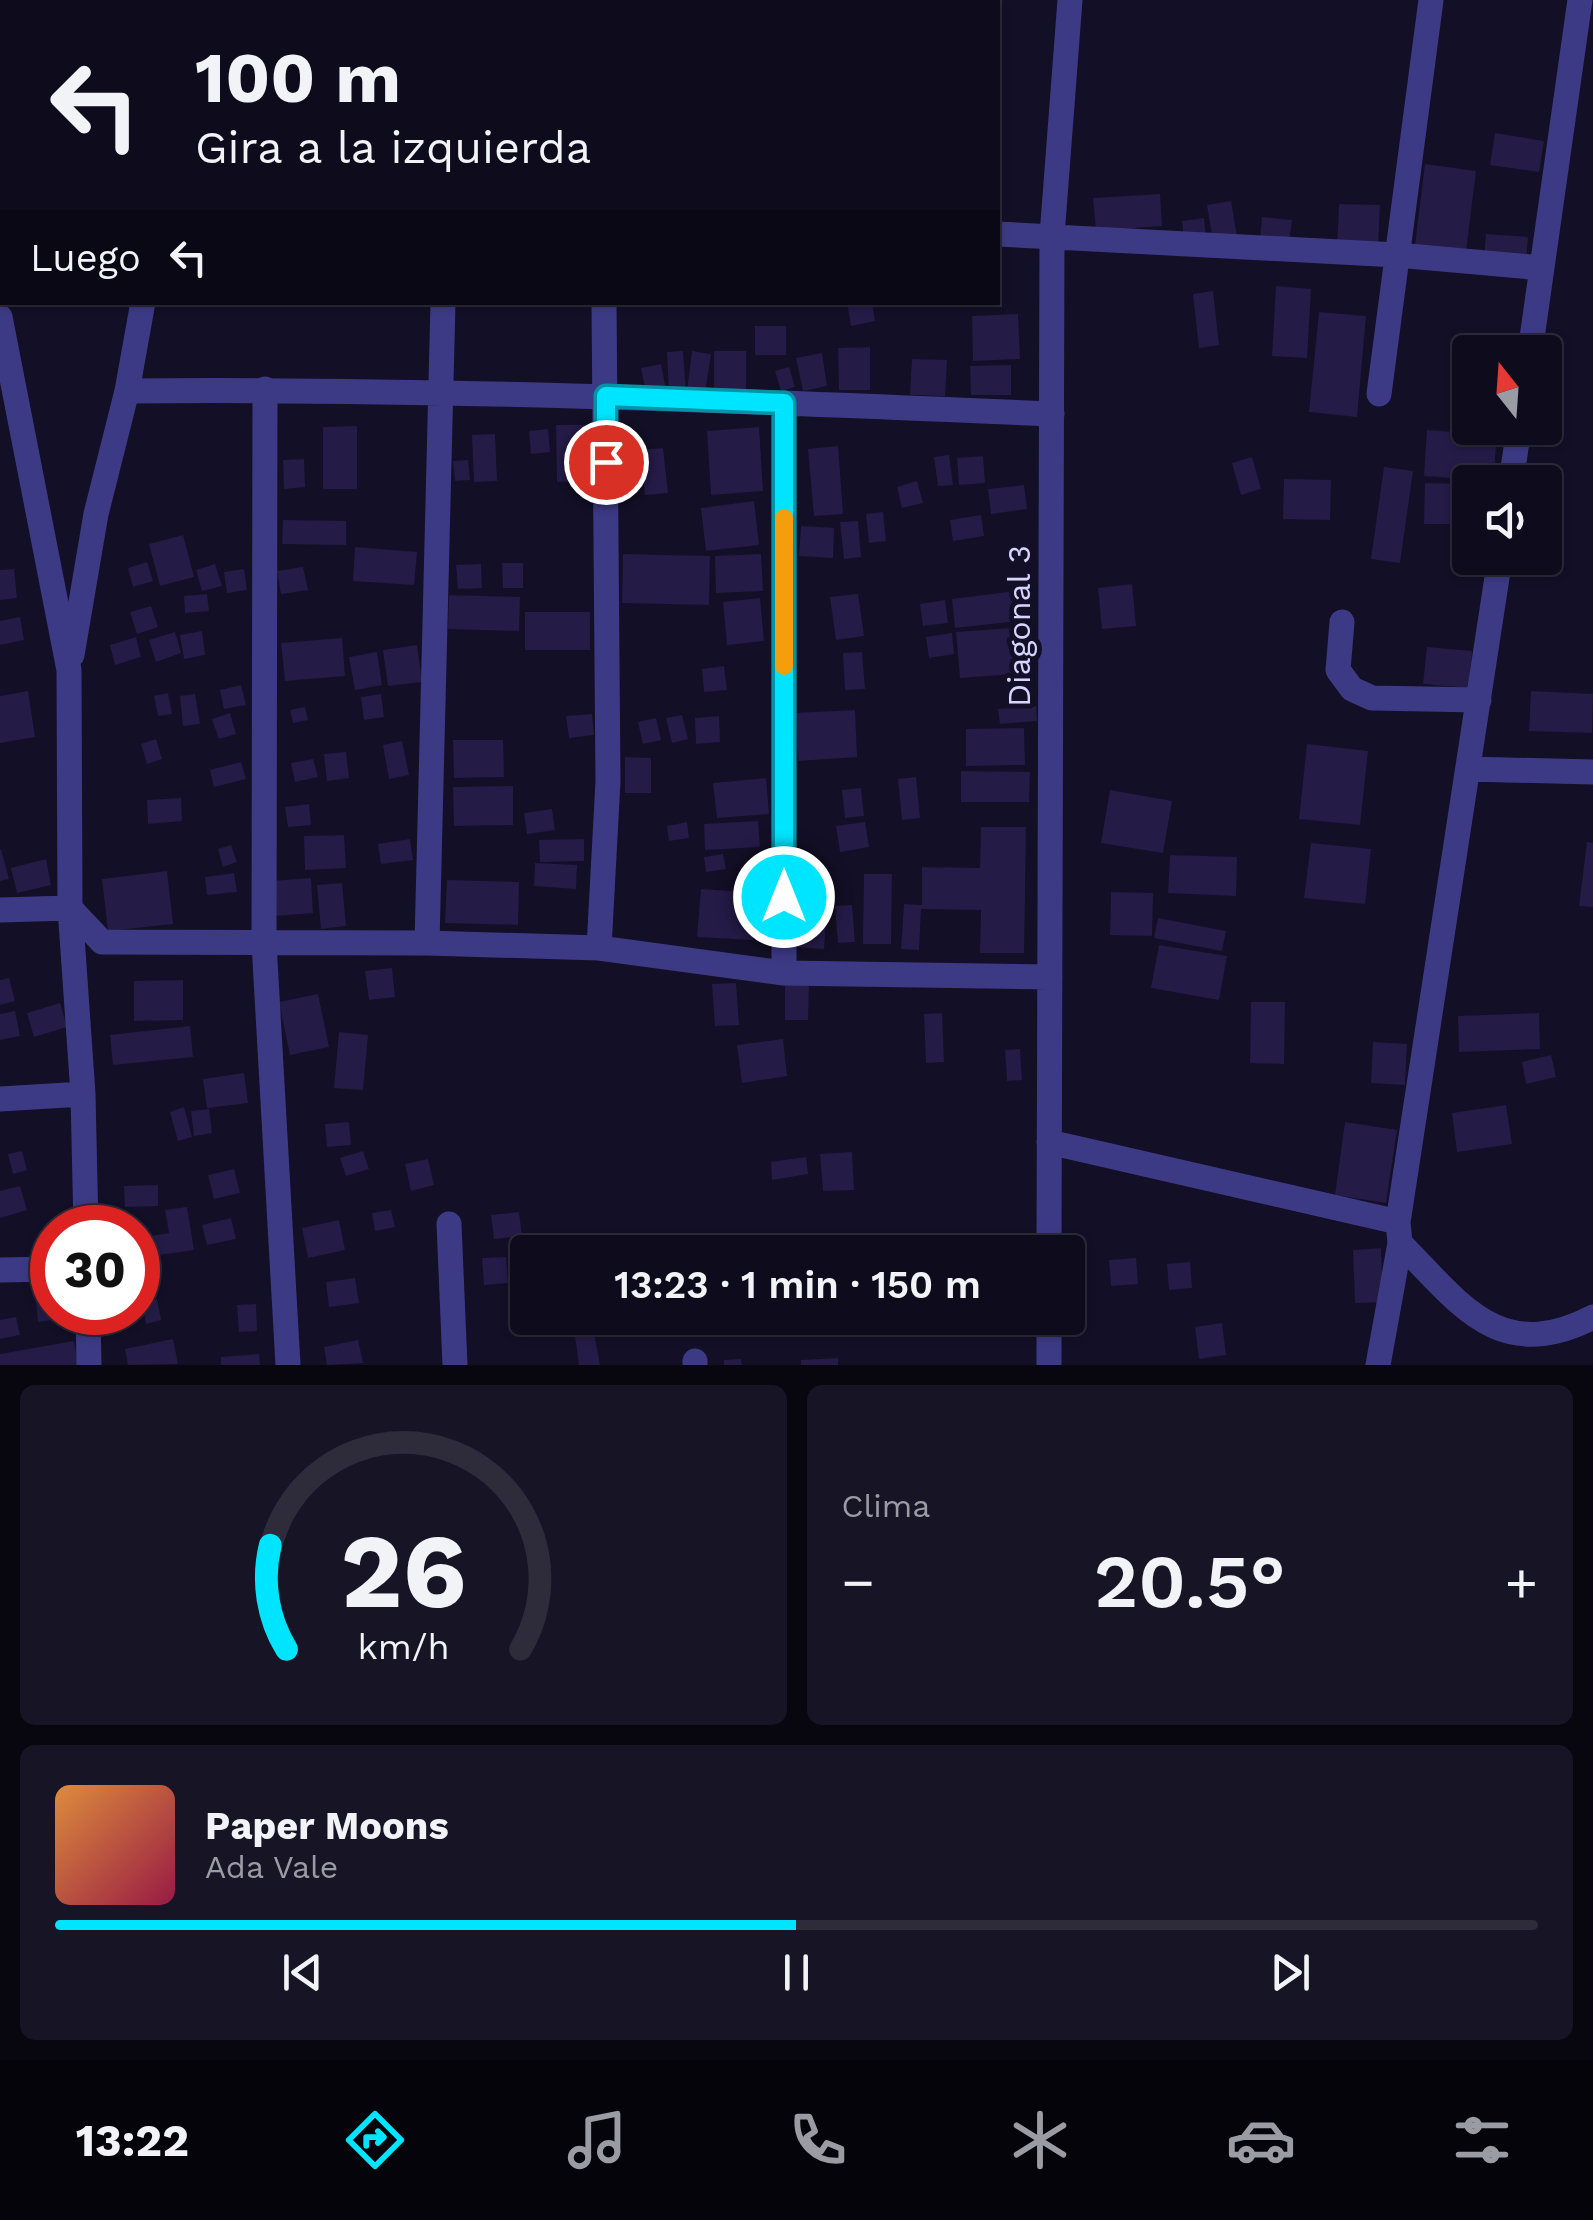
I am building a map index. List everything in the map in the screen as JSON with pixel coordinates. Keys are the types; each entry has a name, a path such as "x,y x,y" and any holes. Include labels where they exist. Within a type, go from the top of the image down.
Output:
{"street":[{"name":"Diagonal 3","path":"1049,1235 1052,236 1070,0"},
{"path":"1378,394 1431,0"},
{"path":"1532,335 1580,0"},
{"path":"1000,234 1397,254 1542,268"},
{"path":"85,1205 83,1094 70,908 69,670 96,514 143,305"},
{"path":"426,943 443,305"},
{"path":"599,948 608,781 604,305"},
{"path":"0,318 10,420 69,670"},
{"path":"127,390 606,396 1052,414"},
{"path":"265,390 264,942 288,1365"},
{"path":"784,403 784,973"},
{"path":"1378,1365 1498,575"},
{"path":"1342,622 1338,670 1352,689 1372,698 1480,700"},
{"path":"1470,769 1593,772"},
{"path":"0,910 70,908 102,942 599,948 784,973 1050,977"},
{"path":"0,1099 83,1094"},
{"path":"1049,1142 1399,1232 1473,1318 1511,1338 1538,1339 1588,1327"},
{"path":"449,1224 456,1365"},
{"path":"0,1270 30,1269"},
{"path":"88,1335 89,1365"},
{"path":"1049,1335 1049,1365"}],"building":[{"path":"1495,133 1544,141 1539,172 1490,165"},
{"path":"1425,164 1476,171 1466,251 1415,245"},
{"path":"1160,194 1162,226 1096,231 1093,198"},
{"path":"1231,201 1237,237 1213,241 1207,205"},
{"path":"1339,204 1380,205 1378,247 1337,246"},
{"path":"1262,217 1292,220 1289,243 1260,240"},
{"path":"1204,218 1206,238 1184,240 1182,221"},
{"path":"1486,234 1528,237 1526,262 1484,258"},
{"path":"1276,286 1311,289 1307,358 1272,356"},
{"path":"1213,291 1219,345 1199,348 1193,294"},
{"path":"848,305 872,305 875,321 851,326"},
{"path":"1319,312 1366,316 1357,417 1309,412"},
{"path":"1018,314 1020,359 973,361 972,316"},
{"path":"755,326 786,326 786,355 755,355"},
{"path":"870,347 870,390 839,390 838,348"},
{"path":"683,351 686,393 669,394 667,352"},
{"path":"692,351 711,354 705,393 687,391"},
{"path":"714,351 746,351 746,395 714,395"},
{"path":"822,353 827,386 803,391 796,358"},
{"path":"912,359 947,360 945,396 910,395"},
{"path":"661,364 666,390 646,393 641,368"},
{"path":"1011,365 1011,395 971,395 970,366"},
{"path":"789,367 795,387 781,391 775,371"},
{"path":"556,425 592,425 593,481 557,482"},
{"path":"357,426 357,489 323,489 323,427"},
{"path":"759,427 763,491 711,495 707,431"},
{"path":"548,429 550,452 531,454 529,431"},
{"path":"1427,430 1452,432 1452,445 1496,445 1494,465 1452,465 1452,478 1424,476"},
{"path":"495,434 497,481 474,482 472,435"},
{"path":"838,446 843,514 814,516 808,449"},
{"path":"663,448 668,493 645,495 640,450"},
{"path":"949,455 953,485 938,486 934,457"},
{"path":"983,456 985,483 959,485 957,458"},
{"path":"1252,457 1261,489 1241,495 1232,463"},
{"path":"304,459 305,487 284,489 283,460"},
{"path":"468,460 470,480 455,481 453,461"},
{"path":"1384,467 1413,471 1400,563 1371,559"},
{"path":"1284,479 1331,480 1330,520 1283,519"},
{"path":"917,481 923,503 902,508 897,487"},
{"path":"1425,483 1452,484 1452,524 1424,524"},
{"path":"1024,485 1027,509 991,514 988,489"},
{"path":"754,501 759,545 706,551 701,508"},
{"path":"883,512 886,541 869,543 866,514"},
{"path":"981,515 984,536 953,541 950,520"},
{"path":"283,520 346,521 346,545 282,544"},
{"path":"858,521 861,557 844,559 840,522"},
{"path":"801,526 834,528 833,558 799,556"},
{"path":"183,535 194,577 160,586 149,544"},
{"path":"355,547 417,552 414,585 353,581"},
{"path":"623,554 710,556 709,605 622,603"},
{"path":"761,554 763,591 716,593 715,556"},
{"path":"147,562 153,581 133,587 128,568"},
{"path":"502,563 523,563 523,588 503,588"},
{"path":"215,564 222,586 202,591 196,570"},
{"path":"481,564 482,588 458,589 456,565"},
{"path":"303,567 308,590 281,594 277,571"},
{"path":"14,569 17,598 0,600 0,570"},
{"path":"244,569 247,590 227,593 224,572"},
{"path":"1132,584 1136,626 1102,629 1098,588"},
{"path":"1023,590 1027,620 955,628 952,599"},
{"path":"207,594 209,611 185,613 184,596"},
{"path":"858,594 864,636 836,640 830,597"},
{"path":"449,595 520,597 519,631 448,629"},
{"path":"760,598 764,641 727,645 723,602"},
{"path":"945,600 948,623 923,626 920,604"},
{"path":"151,606 158,627 137,634 130,612"},
{"path":"525,612 590,612 590,650 525,650"},
{"path":"20,617 24,640 0,645 0,621"},
{"path":"1024,627 1028,673 960,678 956,632"},
{"path":"202,631 205,655 184,659 180,635"},
{"path":"175,632 181,653 156,662 149,640"},
{"path":"952,633 954,654 929,658 926,637"},
{"path":"136,637 141,657 115,665 110,645"},
{"path":"342,638 345,676 285,681 281,643"},
{"path":"417,645 422,682 388,686 383,650"},
{"path":"1427,647 1472,651 1469,688 1423,684"},
{"path":"377,652 382,685 355,690 349,657"},
{"path":"862,652 865,689 845,690 843,653"},
{"path":"724,666 727,690 704,692 702,669"},
{"path":"241,685 246,705 224,709 220,690"},
{"path":"28,691 35,737 0,743 0,696"},
{"path":"1531,691 1593,694 1592,733 1529,731"},
{"path":"168,693 172,714 158,716 154,696"},
{"path":"195,694 200,724 183,726 180,696"},
{"path":"381,694 384,717 364,720 361,697"},
{"path":"1036,706 1037,721 1000,724 998,709"},
{"path":"305,707 308,720 293,723 290,710"},
{"path":"855,710 857,757 798,761 795,713"},
{"path":"230,713 236,734 219,739 212,719"},
{"path":"592,714 594,735 569,738 566,716"},
{"path":"682,715 688,739 672,743 666,718"},
{"path":"719,716 720,742 696,744 695,718"},
{"path":"656,718 661,740 643,744 638,722"},
{"path":"1024,728 1025,765 966,766 966,729"},
{"path":"156,739 162,759 147,764 141,744"},
{"path":"453,740 503,740 504,777 454,778"},
{"path":"402,741 409,775 389,779 383,745"},
{"path":"1307,744 1368,751 1360,825 1299,819"},
{"path":"346,752 349,778 327,781 324,754"},
{"path":"625,757 651,758 651,793 625,793"},
{"path":"313,759 318,777 295,782 291,763"},
{"path":"241,762 246,779 214,787 210,770"},
{"path":"961,771 1030,772 1029,802 961,802"},
{"path":"916,777 920,818 902,820 898,779"},
{"path":"766,778 769,814 717,818 713,783"},
{"path":"513,786 513,825 454,826 453,787"},
{"path":"861,788 864,816 845,818 842,790"},
{"path":"1110,790 1172,801 1163,853 1101,843"},
{"path":"181,798 182,821 148,824 147,800"},
{"path":"309,804 311,825 288,827 285,807"},
{"path":"552,809 555,830 527,834 524,813"},
{"path":"758,821 760,847 705,850 704,824"},
{"path":"687,822 689,838 669,841 667,826"},
{"path":"865,822 869,847 840,852 836,826"},
{"path":"981,827 1026,827 1024,953 980,953 981,910 921,909 919,950 901,949 904,904 922,905 922,867 980,868"},
{"path":"344,835 346,868 305,870 304,836"},
{"path":"410,839 413,860 381,864 378,844"},
{"path":"584,839 584,861 540,862 539,840"},
{"path":"1587,842 1593,843 1593,907 1579,906"},
{"path":"1311,843 1371,849 1365,904 1304,898"},
{"path":"231,845 237,862 223,867 218,849"},
{"path":"0,850 9,879 0,881"},
{"path":"723,854 726,869 706,872 704,857"},
{"path":"1170,855 1237,857 1236,896 1168,893"},
{"path":"46,859 51,885 17,893 11,868"},
{"path":"535,863 577,865 576,889 534,886"},
{"path":"167,871 173,924 108,931 102,879"},
{"path":"234,873 237,892 207,895 205,877"},
{"path":"864,874 892,874 891,944 863,944"},
{"path":"311,878 313,913 274,916 272,881"},
{"path":"447,880 519,882 518,925 445,923"},
{"path":"342,883 346,926 321,929 317,885"},
{"path":"701,889 757,893 753,940 697,937"},
{"path":"1111,892 1153,893 1152,936 1110,935"},
{"path":"852,905 855,942 838,943 835,906"},
{"path":"798,907 827,909 824,949 794,947"},
{"path":"1158,918 1226,931 1222,951 1154,938"},
{"path":"1159,945 1227,956 1219,1000 1151,988"},
{"path":"392,968 395,997 369,1000 365,971"},
{"path":"9,978 15,1001 0,1005 0,980"},
{"path":"183,980 183,1020 134,1021 134,981"},
{"path":"736,983 739,1025 715,1026 712,984"},
{"path":"785,984 809,984 808,1020 785,1020"},
{"path":"318,994 329,1047 290,1055 279,1002"},
{"path":"1251,1002 1285,1002 1284,1064 1250,1063"},
{"path":"60,1003 67,1027 34,1037 27,1013"},
{"path":"15,1011 20,1036 0,1040 0,1014"},
{"path":"942,1013 944,1062 926,1063 924,1014"},
{"path":"1539,1013 1540,1049 1459,1052 1458,1016"},
{"path":"190,1026 193,1057 113,1065 110,1035"},
{"path":"339,1032 368,1035 363,1090 334,1088"},
{"path":"783,1039 787,1076 742,1083 737,1045"},
{"path":"1373,1042 1407,1044 1405,1085 1371,1083"},
{"path":"1020,1049 1022,1080 1007,1081 1005,1050"},
{"path":"1551,1055 1556,1077 1526,1084 1522,1062"},
{"path":"244,1073 248,1103 207,1108 203,1079"},
{"path":"1506,1105 1512,1144 1457,1152 1452,1113"},
{"path":"184,1107 192,1137 178,1141 170,1112"},
{"path":"209,1109 212,1133 194,1136 191,1111"},
{"path":"349,1122 351,1145 327,1147 325,1124"},
{"path":"1345,1122 1397,1130 1386,1203 1335,1195"},
{"path":"22,1151 27,1170 13,1174 8,1154"},
{"path":"363,1151 369,1169 346,1176 340,1158"},
{"path":"852,1152 854,1190 823,1191 820,1154"},
{"path":"806,1157 808,1174 772,1180 771,1162"},
{"path":"428,1159 434,1185 411,1191 405,1164"},
{"path":"234,1169 240,1193 214,1199 208,1175"},
{"path":"158,1185 158,1205 125,1205 124,1186"},
{"path":"20,1186 27,1210 0,1218 0,1191"},
{"path":"187,1207 194,1250 160,1255 160,1234 169,1233 165,1210"},
{"path":"391,1210 395,1227 375,1231 372,1213"},
{"path":"519,1212 522,1235 494,1239 491,1215"},
{"path":"231,1218 236,1239 207,1245 202,1225"},
{"path":"339,1220 345,1250 308,1258 302,1228"},
{"path":"1381,1248 1383,1302 1355,1303 1353,1250"},
{"path":"506,1257 508,1283 484,1285 482,1258"},
{"path":"1136,1258 1138,1284 1111,1286 1109,1260"},
{"path":"1190,1262 1192,1288 1169,1290 1167,1264"},
{"path":"355,1278 359,1303 329,1307 326,1282"},
{"path":"256,1304 257,1331 239,1332 237,1305"},
{"path":"16,1317 20,1335 0,1339 0,1320"},
{"path":"1222,1323 1226,1355 1199,1359 1195,1327"},
{"path":"594,1335 600,1365 579,1365 575,1336"},
{"path":"173,1339 178,1364 128,1365 125,1349"},
{"path":"358,1340 363,1363 327,1365 324,1347"},
{"path":"74,1341 78,1365 0,1365 0,1354"},
{"path":"259,1354 260,1365 221,1365 221,1357"},
{"path":"838,1358 838,1365 801,1365 801,1360"},
{"path":"741,1359 742,1365 724,1365 724,1360"}],"slow traffic":[{"path":"784,518 784,666"}],"route":[{"path":"606,462 606,396 784,403 784,897"}]}
